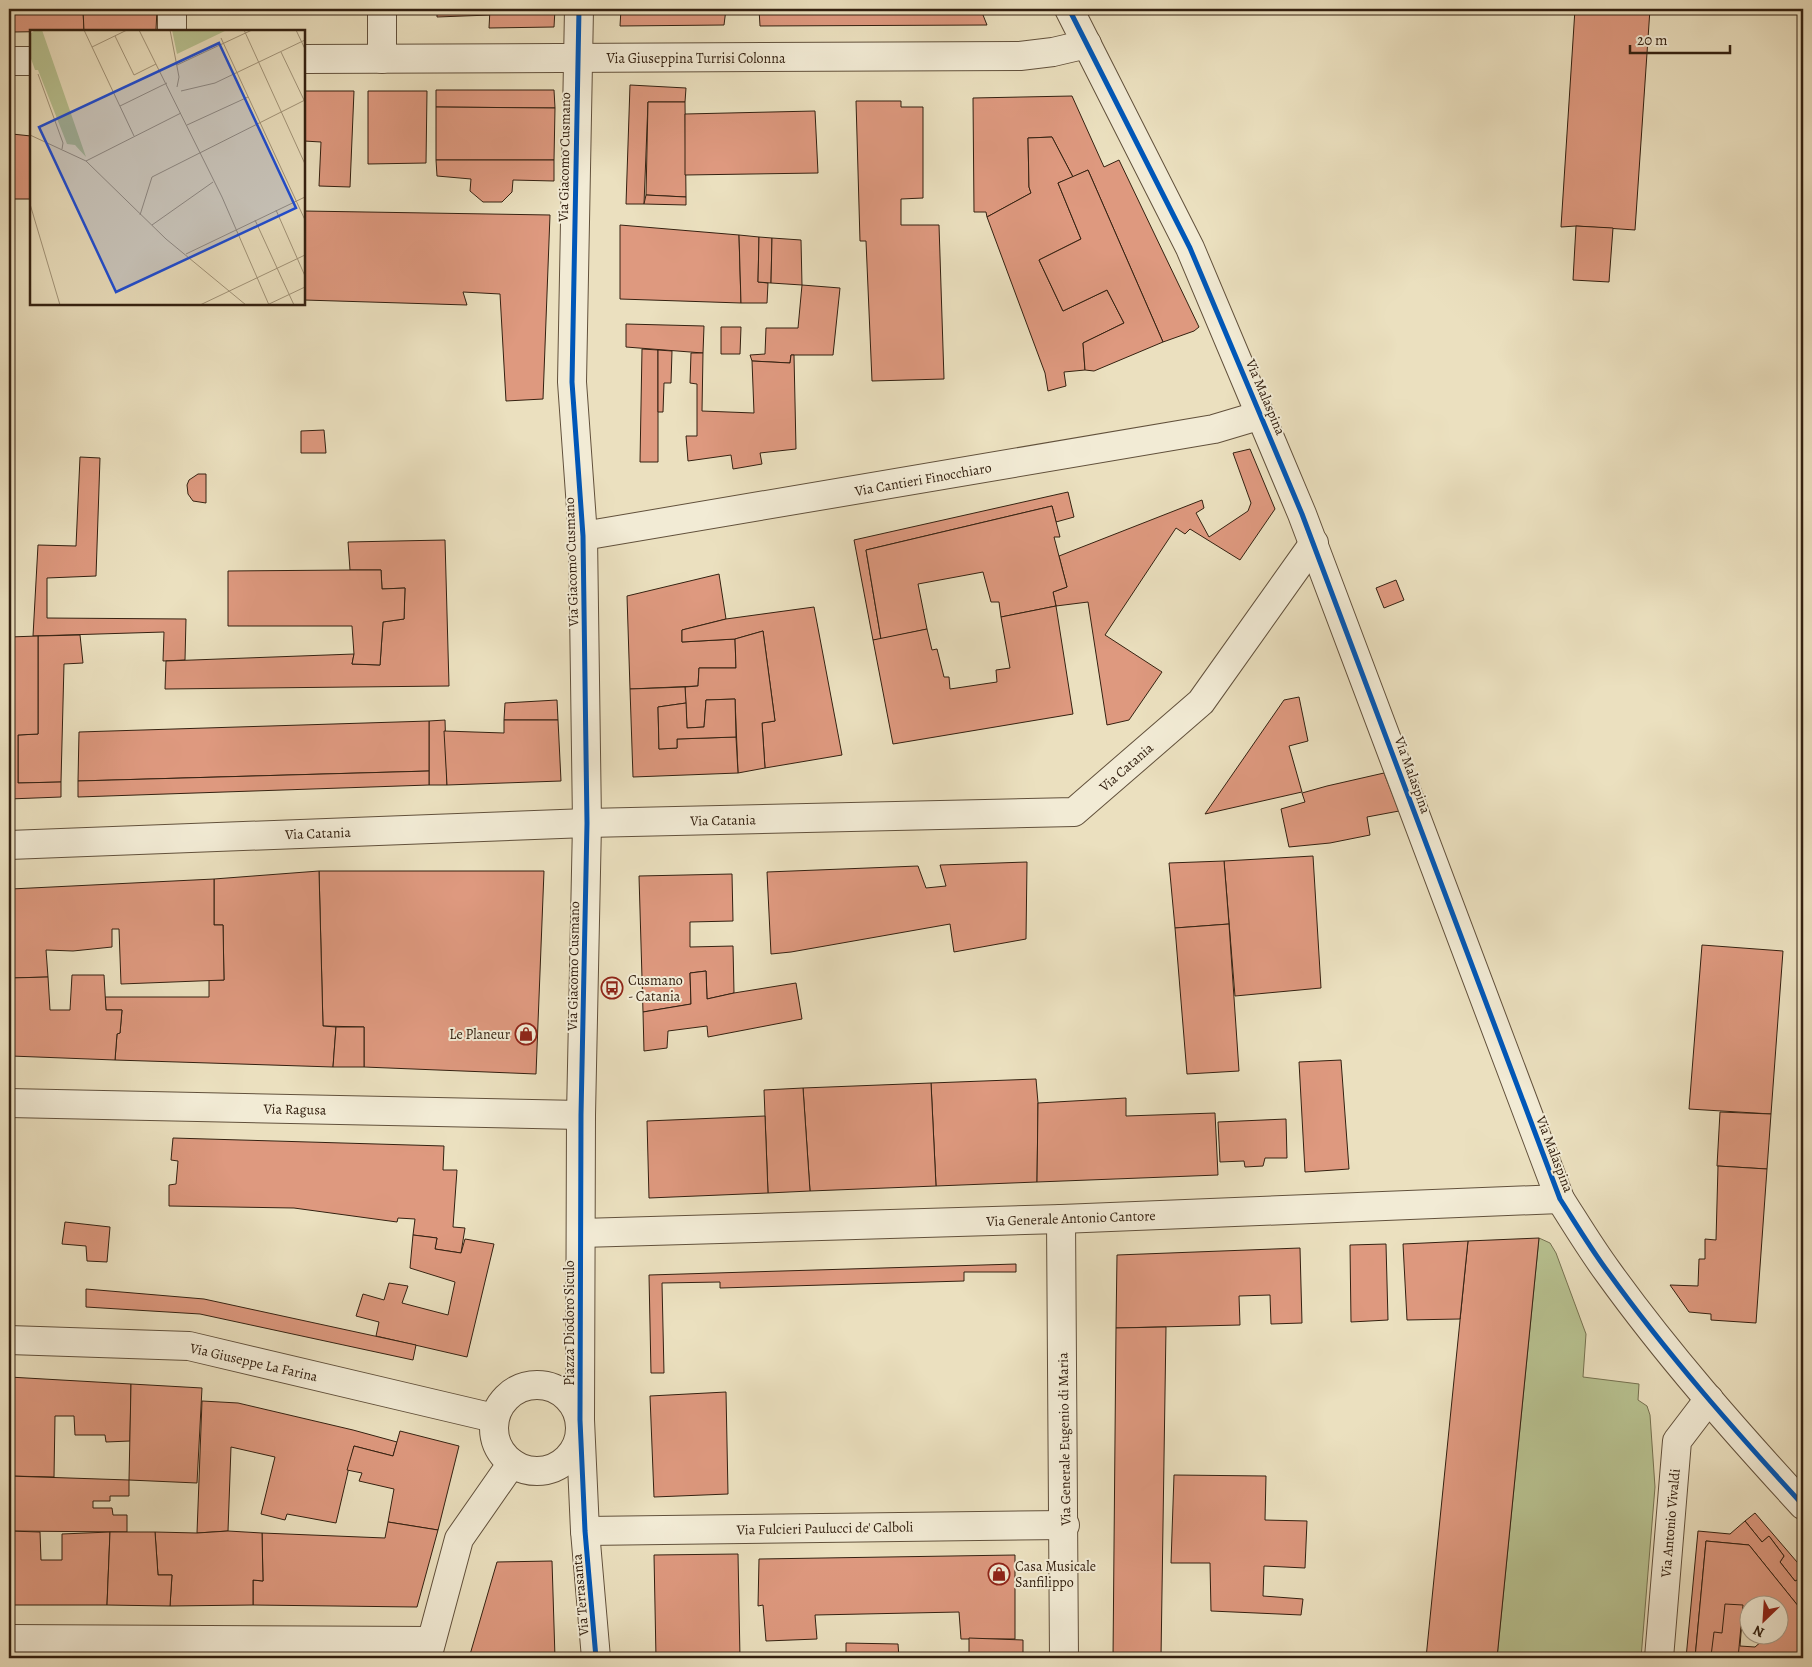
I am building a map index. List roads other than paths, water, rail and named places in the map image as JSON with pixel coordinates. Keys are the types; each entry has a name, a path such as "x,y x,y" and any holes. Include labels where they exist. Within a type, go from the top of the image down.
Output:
{"street":[{"path":"172,9 172,30"},
{"path":"382,9 382,59"},
{"name":"Via Giacomo Cusmano","path":"579,9 572,382 583,536 588,823 581,1115"},
{"name":"Via Malaspina","path":"1069,9 1190,248 1314,542 1560,1199 1608,1272 1709,1400 1803,1505"},
{"name":"Via Giuseppina Turrisi Colonna","path":"305,60 1020,56 1054,52 1087,44"},
{"path":"9,61 30,61"},
{"name":"Via Cantieri Finocchiaro","path":"583,536 1214,429 1261,415"},
{"name":"Via Catania","path":"9,845 588,823 1074,812 1201,702 1314,542"},
{"name":"Via Ragusa","path":"9,1102 581,1115"},
{"name":"Piazza Diodoro Siculo","path":"581,1115 580,1420 586,1531"},
{"name":"Via Generale Antonio Cantore","path":"581,1233 1061,1219 1560,1199"},
{"name":"Via Generale Eugenio di Maria","path":"1061,1219 1065,1525 1064,1658"},
{"name":"Via Giuseppe La Farina","path":"9,1340 189,1346 494,1418"},
{"path":"538,1384 553,1388 565,1395 575,1406 580,1420 580,1435 575,1449 566,1460 554,1468 539,1471 525,1469 512,1463 502,1454 496,1443 493,1430 494,1418 500,1404 510,1393 524,1386 538,1384"},
{"name":"Via Antonio Vivaldi","path":"1659,1658 1677,1441 1709,1400"},
{"path":"9,1639 429,1650 459,1539 512,1463"},
{"name":"Via Fulcieri Paulucci de' Calboli","path":"586,1531 1065,1525"},
{"name":"Via Terrasanta","path":"586,1531 596,1658"}],"place":[{"name":"Cusmano - Catania","path":"612,988"},
{"name":"Le Planeur","path":"526,1034"},
{"name":"Casa Musicale Sanfilippo","path":"999,1574"}]}
